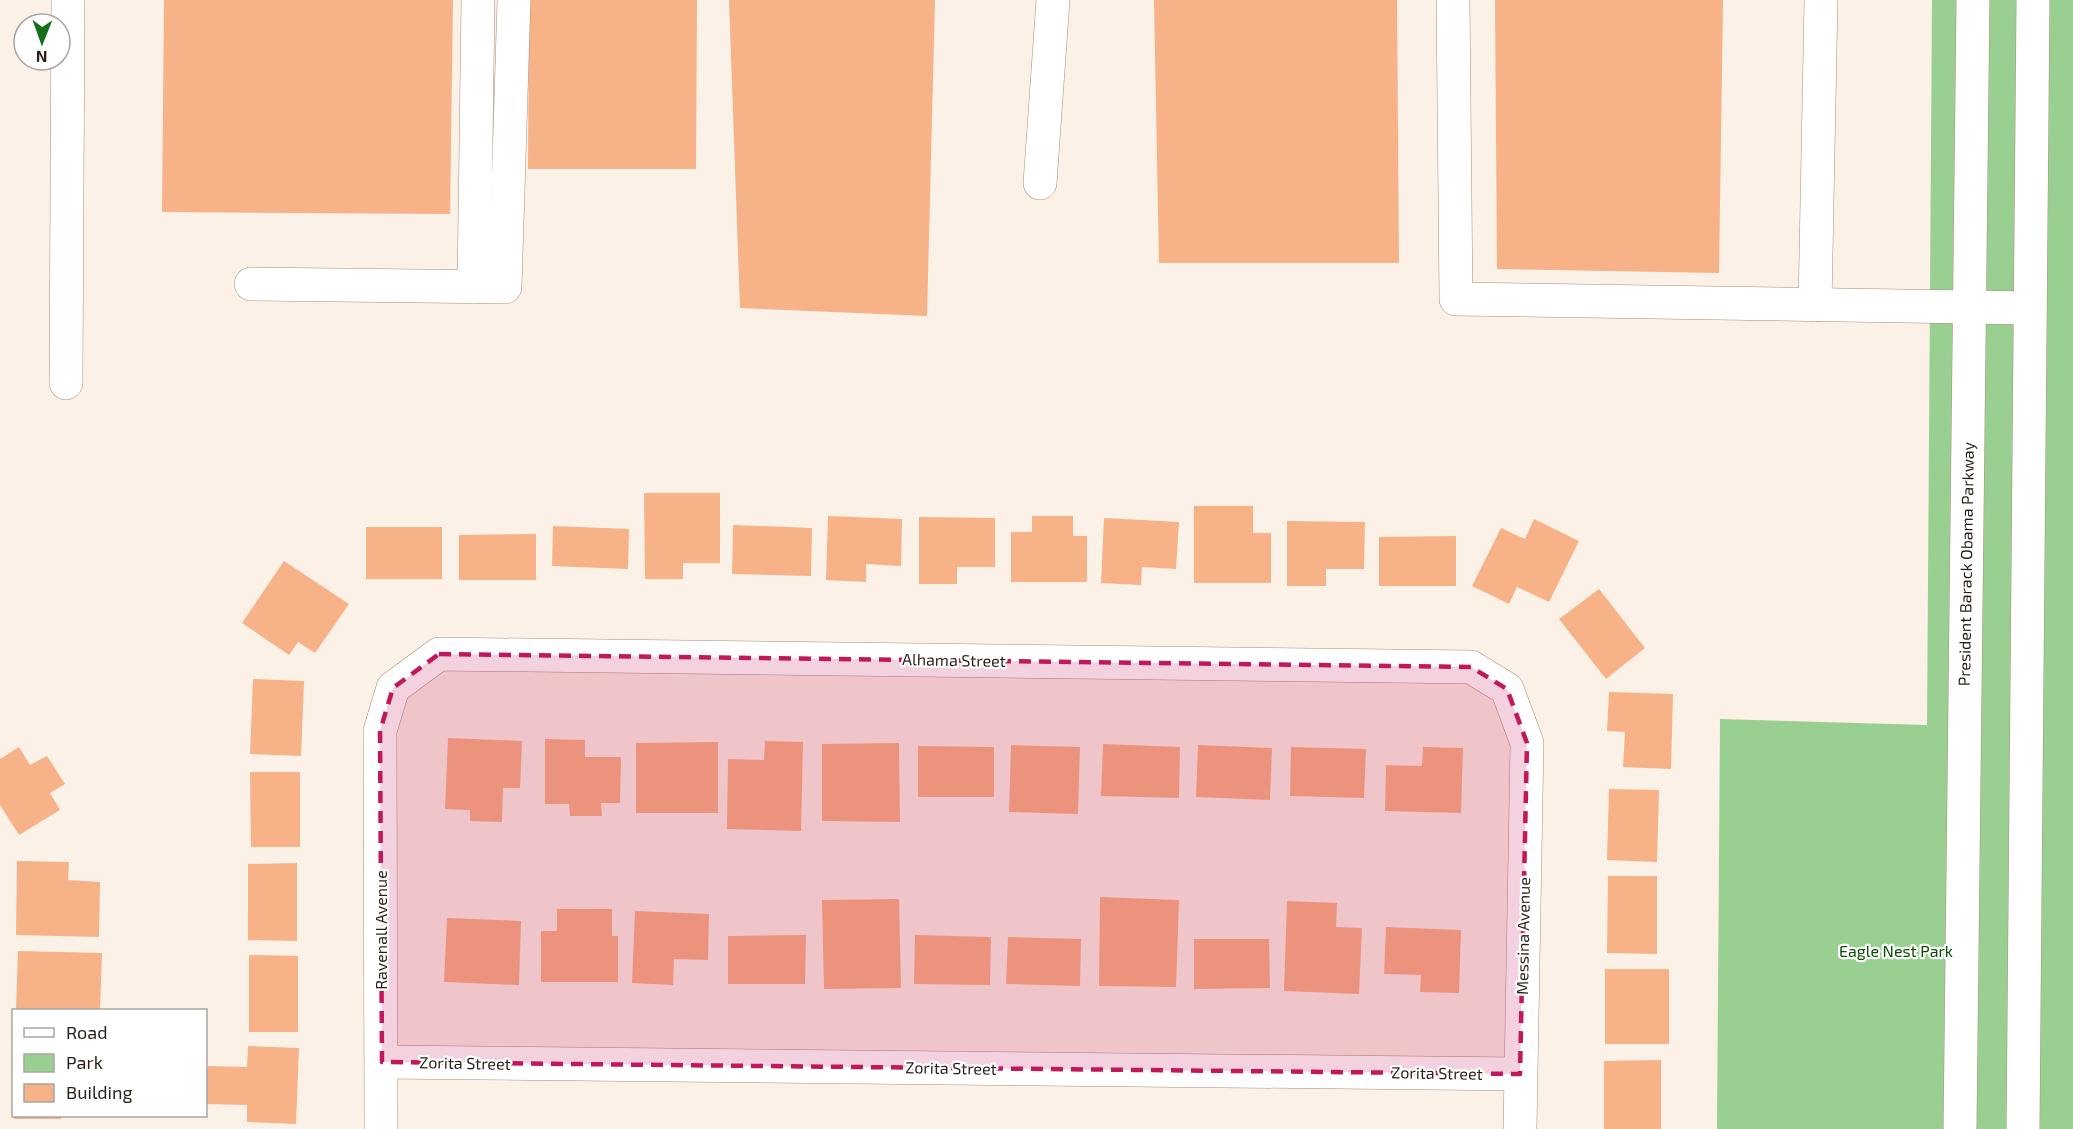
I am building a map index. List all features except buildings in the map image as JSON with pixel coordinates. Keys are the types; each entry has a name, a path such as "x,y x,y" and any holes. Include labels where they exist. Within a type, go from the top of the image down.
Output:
{"street":[{"path":"66,383 68,0"},
{"path":"474,287 478,0"},
{"path":"251,284 505,287 514,0"},
{"path":"1040,183 1053,0"},
{"path":"1453,0 1456,299 2031,308"},
{"path":"1815,306 1821,0"},
{"name":"President Barack Obama Parkway","path":"1960,1129 1972,0"},
{"path":"2023,1129 2033,0"},
{"name":"Alhama Street","path":"380,731 393,688 439,654 1471,667 1507,689 1527,743"},
{"name":"Ravenall Avenue","path":"380,731 381,1129"},
{"name":"Messina Avenue","path":"1520,1129 1527,743"},
{"name":"Zorita Street","path":"382,1062 1520,1074"}],"highlighted area":[{"path":"439,654 1471,667 1507,689 1527,743 1520,1074 382,1062 380,731 393,688"}],"green space":[{"name":"Eagle Nest Park","path":"1932,0 2073,0 2073,1129 1717,1129 1720,719 1927,725"}]}
